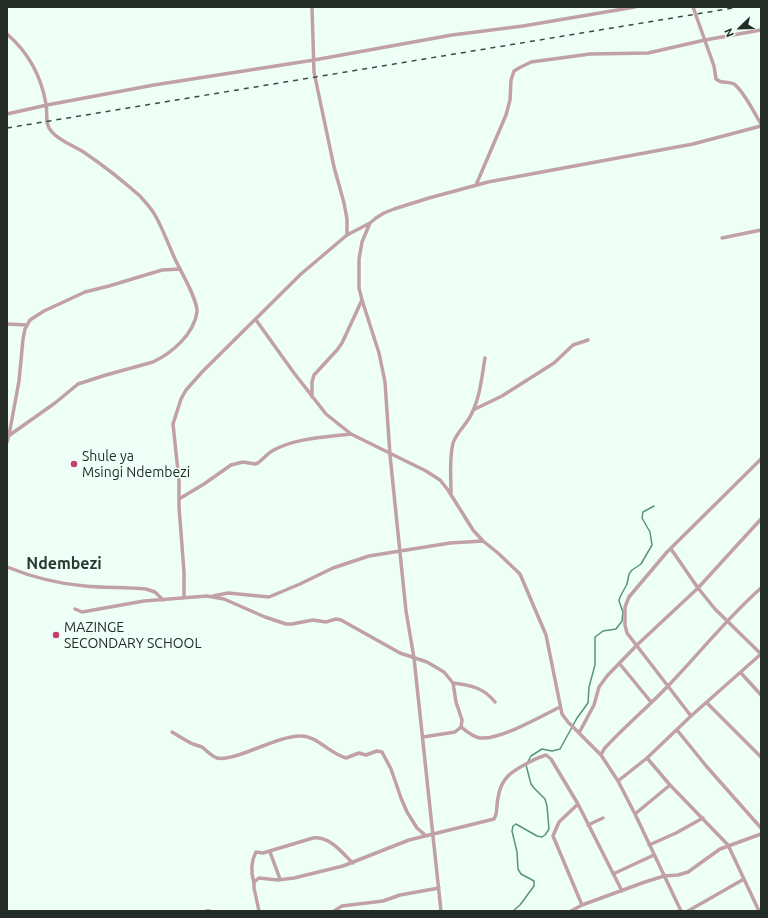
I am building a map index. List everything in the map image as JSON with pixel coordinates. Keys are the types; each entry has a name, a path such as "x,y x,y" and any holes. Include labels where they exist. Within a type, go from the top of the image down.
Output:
{"street":[{"path":"312,7 314,72 330,148 344,203 347,219 347,235"},
{"path":"7,114 47,104 214,75 314,60 452,35 523,26 635,7"},
{"path":"184,597 178,472 173,424 181,399 186,390 203,371 301,274 347,235 370,223 384,213 429,198 476,186 714,139 761,125 752,108 736,86 720,82 716,79 714,66 693,7"},
{"path":"476,186 506,115 510,100 511,80 516,69 531,62 590,54 642,54 662,51 705,40 761,30"},
{"path":"7,34 26,53 34,66 47,104 46,122 52,133 98,162 150,207 159,222 197,308 193,324 186,336 167,354 153,362 106,374 78,384 55,403 8,436"},
{"path":"370,223 362,242 359,259 359,283 362,300 376,340 385,382 390,455 406,612 414,658 441,911"},
{"path":"722,238 761,230"},
{"path":"7,442 19,381 23,339 27,325 32,318 86,292 115,285 162,270 180,269"},
{"path":"312,398 312,382 314,375 342,343 362,300"},
{"path":"256,320 312,398 326,414 351,434 434,476 451,494 467,523 483,541 498,552 516,569 523,579 546,635 560,708 565,719 601,755 618,781 681,911"},
{"path":"7,324 27,325"},
{"path":"473,410 502,396 554,363 573,345 588,340"},
{"path":"451,494 450,462 453,443 473,410 481,386 485,358"},
{"path":"179,499 231,465 243,462 258,463 273,451 286,445 320,438 351,434"},
{"path":"691,716 626,630 626,601 636,587 671,549 761,459"},
{"path":"579,733 592,709 599,687 607,676 637,645 698,588 761,519"},
{"path":"75,609 82,612 144,601 212,596 228,593 269,597 325,571 345,563 370,556 450,543 483,541"},
{"path":"618,781 647,758 691,716 761,654 715,609 698,588 671,549"},
{"path":"7,568 35,577 65,584 146,589 155,592 163,600"},
{"path":"601,755 608,745 668,686 727,622 761,588"},
{"path":"212,596 286,624 313,620 326,622 336,619 341,620 388,646 414,658 427,662 439,669 450,678 453,683 456,702 462,718 461,727 455,732 422,736"},
{"path":"619,663 652,702"},
{"path":"741,673 761,695"},
{"path":"453,683 470,685 481,689 495,702"},
{"path":"706,703 761,757"},
{"path":"461,727 475,737 491,737 519,728 560,708"},
{"path":"677,730 707,767 761,828"},
{"path":"172,732 219,758 235,755 286,736 309,737 334,753 346,758 359,753 366,755 380,751 384,754 388,762 407,812 417,828 425,835"},
{"path":"254,883 259,878 280,880 294,878 353,863 425,835 458,829 494,819 497,814 500,790 508,776 545,755 549,756 578,804 622,891"},
{"path":"647,758 670,785 728,845 759,911"},
{"path":"635,814 670,785"},
{"path":"578,804 559,822 553,836 582,905"},
{"path":"588,825 603,818"},
{"path":"649,845 676,833 703,818"},
{"path":"571,911 582,905 664,876 678,875 690,870 715,852 728,845 761,834"},
{"path":"259,911 252,874 252,860 255,853 258,852 263,854 302,840 319,837 334,846 353,863"},
{"path":"270,852 280,880"},
{"path":"613,874 654,855"},
{"path":"688,911 744,879"},
{"path":"334,911 342,906 383,901 400,895 439,888"}],"waterway":[{"path":"513,911 520,905 534,886 534,881 521,874 518,869 517,852 512,831 513,826 516,824 537,836 542,837 549,829 545,799 531,784 526,765 531,756 542,749 552,751 560,749 577,718 588,703 589,687 595,665 595,637 603,631 616,629 622,621 623,612 619,601 627,584 629,574 641,564 652,545 650,532 642,518 643,512 654,506"}],"railway":[{"path":"7,128 739,7"}],"place":[{"name":"Shule ya Msingi Ndembezi","path":"74,464"},
{"name":"MAZINGE SECONDARY SCHOOL","path":"56,635"}],"district":[{"name":"Ndembezi","path":"64,564"}]}
